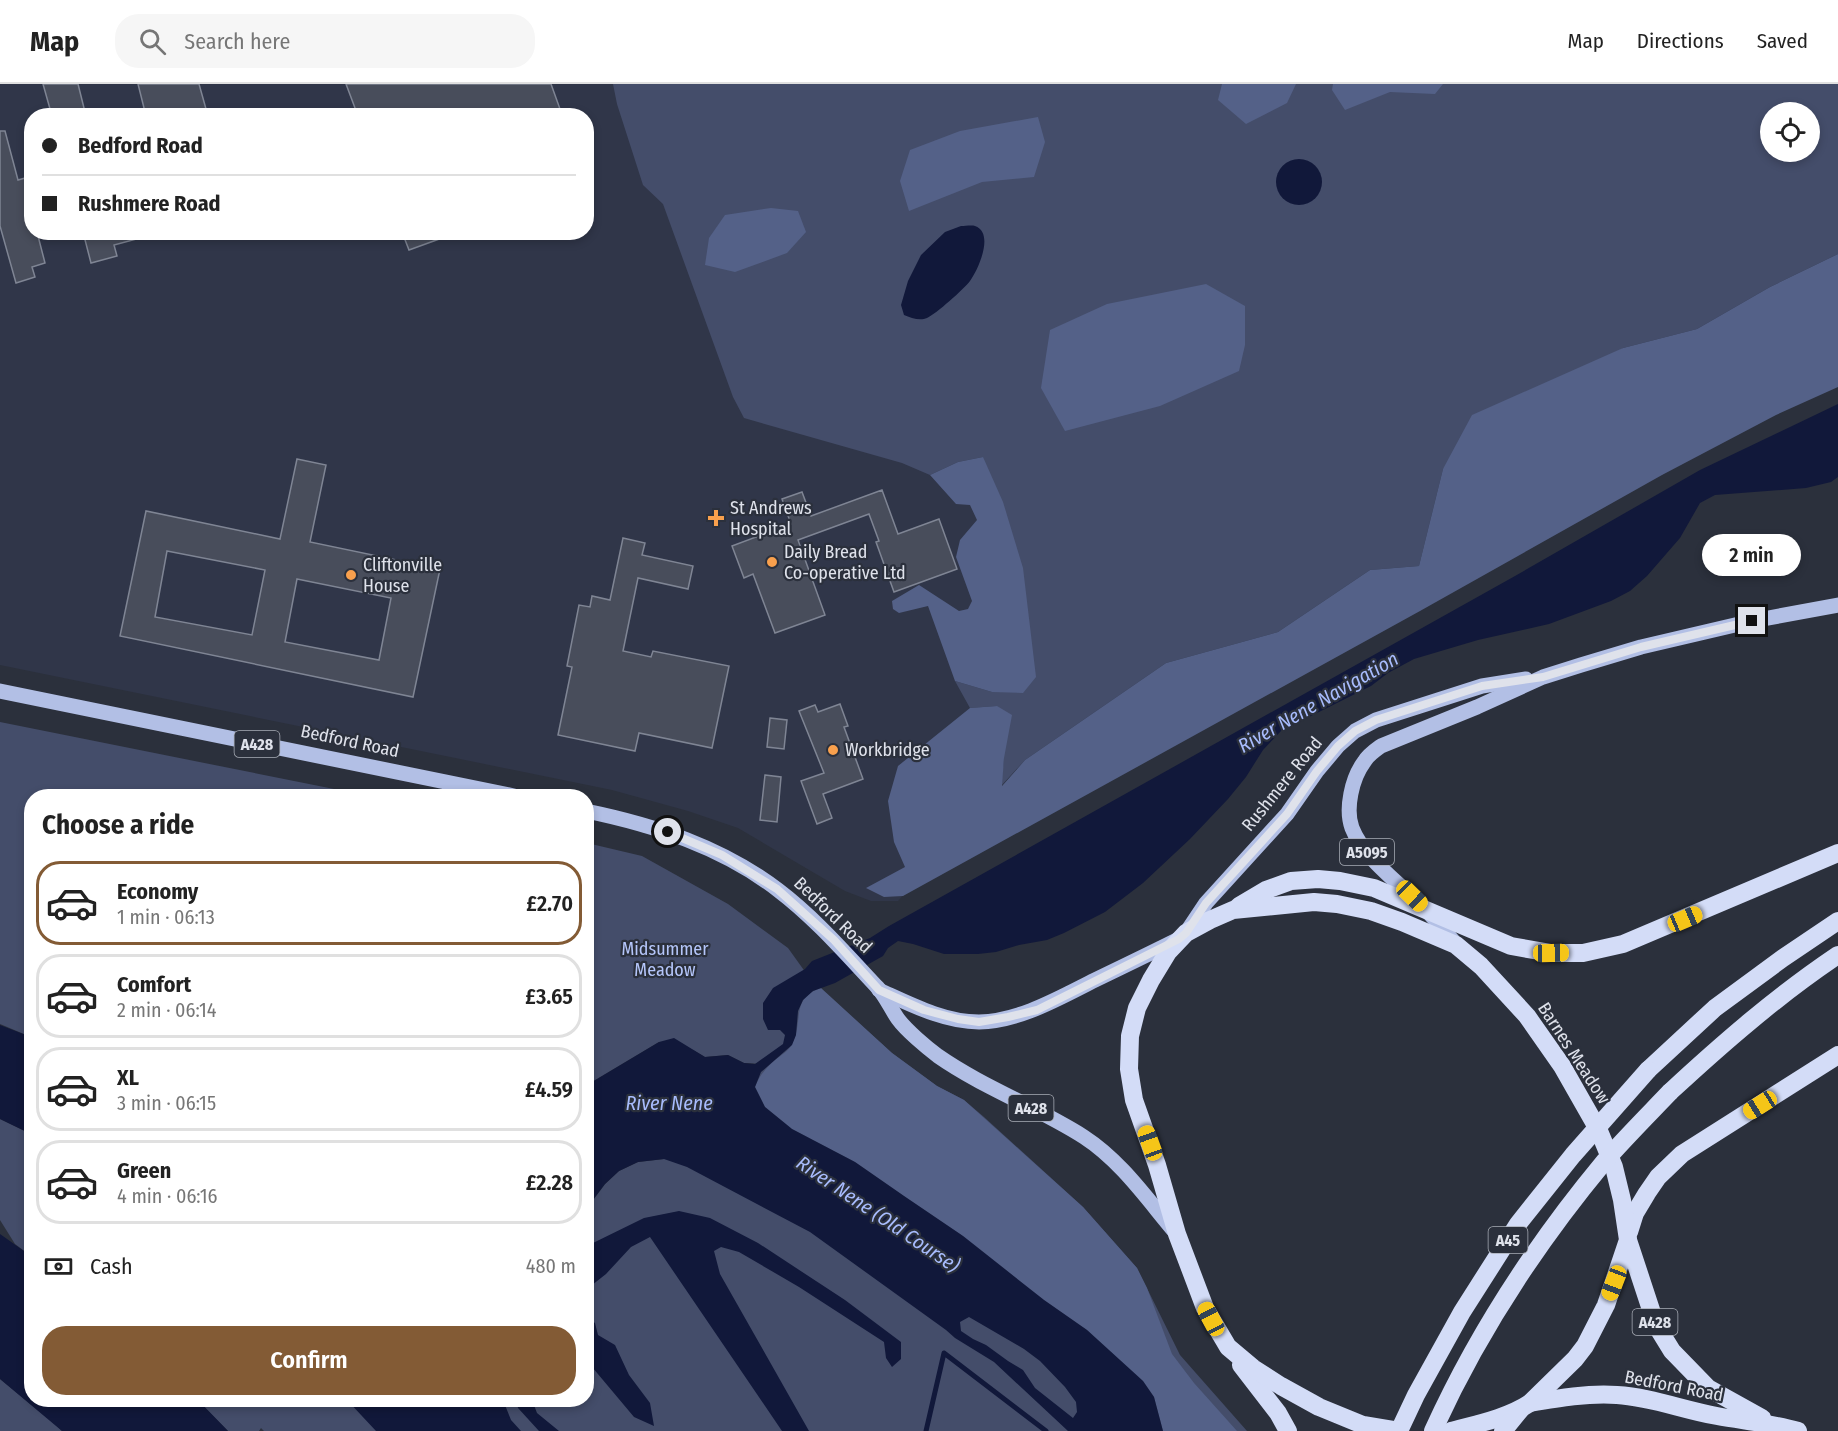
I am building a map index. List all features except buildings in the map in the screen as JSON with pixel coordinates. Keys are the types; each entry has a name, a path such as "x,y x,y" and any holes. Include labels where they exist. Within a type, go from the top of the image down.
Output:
{"highway":[{"path":"1233,910 1266,890 1291,881 1318,879 1340,881 1374,888 1511,946 1551,953 1583,953 1623,944 1838,853"},
{"name":"Barnes Meadow","path":"1399,1431 1363,1425 1319,1407 1253,1368 1228,1347 1205,1308 1177,1234 1157,1165 1134,1100 1129,1069 1130,1036 1137,1008 1151,980 1168,952 1182,936 1233,910 1314,902 1337,904 1371,911 1456,945 1481,966 1527,1016 1562,1066 1599,1131 1614,1167 1623,1200 1628,1237 1606,1305 1585,1346 1575,1359 1526,1405 1482,1423 1451,1431"},
{"name":"A45","path":"1399,1431 1416,1395 1462,1312 1518,1224 1574,1155 1648,1070 1715,1008 1838,921"},
{"name":"A45","path":"1433,1431 1448,1398 1524,1268 1605,1161 1670,1092 1727,1039 1838,955"},
{"path":"1628,1237 1635,1213 1647,1193 1658,1177 1682,1154 1838,1055"},
{"name":"Bedford Road","path":"1628,1237 1656,1325 1672,1352 1708,1388 1774,1424"},
{"path":"1228,1347 1278,1413 1288,1431"},
{"name":"Bedford Road","path":"1526,1405 1564,1397 1596,1394 1619,1395 1679,1406 1715,1416 1774,1424 1798,1431"},
{"path":"1503,1431 1526,1405"}],"main road":[{"name":"Rushmere Road","path":"1456,945 1426,910 1368,854 1352,827 1350,811 1352,791 1362,764 1368,756 1381,747 1543,677 1641,647 1752,621 1838,605"},
{"name":"Rushmere Road","path":"1182,936 1206,903 1287,814 1338,746 1355,731 1376,720 1482,686 1543,677"},
{"name":"Bedford Road","path":"0,691 480,789"},
{"name":"Bedford Road","path":"594,813 668,832 722,855 777,889 834,940 879,990 899,1021 936,1055 987,1086 1051,1117 1086,1138 1122,1168 1177,1234"},
{"name":"Bedford Road","path":"879,990 924,1010 958,1019 979,1022 1008,1017 1037,1010 1182,936"}],"shaded area":[{"name":"St Andrews Hospital","path":"0,84 1838,84 1838,254 1770,287 1697,329 1623,348 1419,566 1370,570 1278,632 1166,663 1025,760 898,901 871,901 845,891 738,828 688,811 612,790 0,665"},
{"path":"1222,84 1296,84 1287,103 1246,124 1218,100"},
{"path":"1333,84 1443,84 1435,94 1390,92 1345,110 1332,90"},
{"path":"1038,117 1045,142 1034,177 982,182 909,211 900,181 910,150 960,131"},
{"path":"771,208 798,211 806,232 787,253 735,272 705,265 709,238 725,215"},
{"path":"1838,254 1838,387 1776,415 1662,475 903,896 884,897 866,888 905,867 894,842 888,801 898,766 970,708 997,706 1012,715 1004,758 1002,786 1025,760 1166,663 1278,632 1370,570 1419,566 1443,469 1472,415 1623,348 1697,329 1770,287"},
{"path":"1206,284 1245,306 1245,345 1239,371 1160,406 1065,431 1041,388 1050,330 1107,304"},
{"path":"983,457 1003,502 1023,568 1036,677 1023,693 992,692 955,681 928,606 899,613 893,609 892,601 919,585 959,611 968,609 972,601 956,557 960,540 977,520 970,505 956,504 930,475 958,462"},
{"path":"821,988 892,1053 937,1086 964,1100 1083,1207 1137,1268 1172,1354 1194,1383 1237,1431 1163,1431 1154,1397 1143,1381 1087,1330 1044,1300 963,1236 855,1162 792,1129 765,1107 755,1087 769,1066 791,1046 801,1004 805,998 811,992"}],"green space":[{"path":"613,84 1838,84 1838,254 1770,287 1697,329 1623,348 1443,469 1419,566 1370,570 1278,632 1166,663 1025,760 1001,786 1004,758 997,706 970,708 955,681 992,692 983,457 958,462 930,475 902,463 744,418 733,397 663,204 643,185 617,104"},
{"path":"0,722 334,789 24,789 24,1034 0,1024"},
{"name":"Midsummer Meadow","path":"594,845 642,856 728,904 788,948 811,980 892,1053 937,1086 964,1100 984,1117 1083,1207 1137,1268 1180,1355 1247,1431 264,1431 261,1428 259,1431 228,1431 204,1407 594,1407 594,1199 619,1171 638,1162 664,1159 763,1064 744,1063 728,1055 705,1057 693,1050 659,1042 594,1081"},
{"path":"0,1119 24,1131 24,1251 15,1244 0,1220"},
{"path":"0,1379 24,1399 24,1407 34,1407 62,1431 0,1431"}],"water":[{"path":"1299,159 1315,166 1322,182 1315,198 1299,205 1283,198 1276,182 1283,166"},
{"path":"961,226 975,226 984,236 983,252 970,281 950,301 927,318 918,319 904,315 901,305 908,281 921,255 945,232"},
{"path":"1838,404 1838,477 1831,482 1806,488 1715,495 1700,503 1680,538 1647,576 1630,591 1611,601 1549,624 1478,640 1414,659 1388,673 1371,686 1281,731 1263,750 1246,777 1228,799 1143,883 1105,912 1064,933 1047,940 978,954 944,954 898,941 888,948 883,956 835,983 813,991 803,1000 798,1011 796,1035 792,1045 761,1072 755,1087 765,1107 792,1129 855,1162 963,1236 1044,1300 1087,1330 1143,1381 1154,1397 1163,1431 1068,1431 994,1362 955,1338 810,1232 687,1167 664,1159 638,1162 619,1171 594,1199 594,1081 659,1042 674,1038 705,1057 728,1055 744,1063 755,1064 783,1044 785,1035 780,1030 768,1030 763,1019 763,1003 773,988 805,969 812,961 870,938 1700,470","holes":["969,1317 1040,1361 1076,1402 1077,1412 1073,1418 1035,1388 1023,1370 961,1331 960,1322"]},
{"path":"0,1025 24,1034 24,1131 0,1119"},
{"path":"679,1211 710,1218 758,1243 845,1300 901,1342 901,1359 892,1367 886,1358 884,1342 799,1287 739,1252 721,1247 714,1251 720,1274 809,1431 782,1431 650,1237 631,1247 594,1283 594,1243 644,1218"},
{"path":"0,1234 24,1251 24,1399 0,1379"},
{"path":"594,1322 598,1335 615,1345 629,1375 650,1403 654,1426 634,1417 594,1369"},
{"path":"33,1407 205,1407 228,1431 62,1431"},
{"path":"354,1407 506,1407 511,1420 521,1431 376,1431"},
{"path":"535,1407 537,1413 559,1431 539,1431 518,1408"}],"waterway":[{"path":"926,1431 944,1353 1046,1431"}],"place":[{"name":"St Andrews Hospital","path":"716,518"},
{"name":"Daily Bread Co-operative Ltd","path":"772,562"},
{"name":"Cliftonville House","path":"351,575"},
{"name":"Workbridge","path":"833,750"}],"route":[{"path":"668,832 722,855 777,889 834,940 879,990 924,1010 958,1019 979,1022 1008,1017 1037,1010 1179,939 1186,933 1206,903 1287,814 1338,746 1355,731 1376,720 1482,686 1543,677 1641,647 1752,621"}],"water label":[{"name":"River Nene Navigation","path":"1318,702"},
{"name":"River Nene","path":"669,1103"},
{"name":"River Nene (Old Course)","path":"878,1214"}]}
